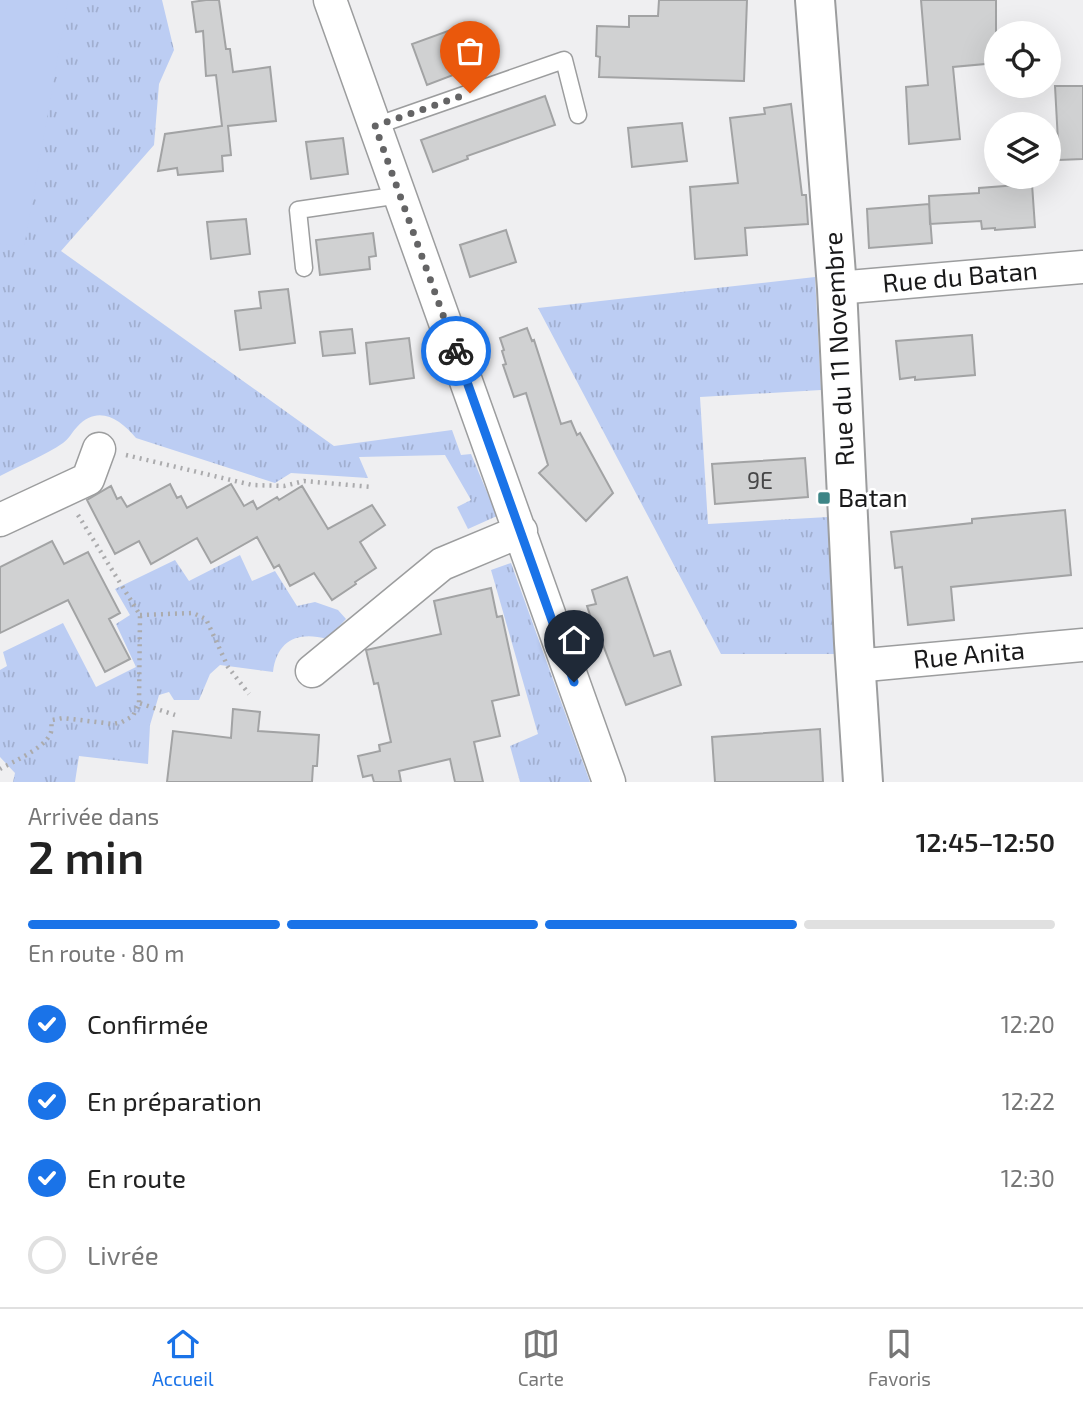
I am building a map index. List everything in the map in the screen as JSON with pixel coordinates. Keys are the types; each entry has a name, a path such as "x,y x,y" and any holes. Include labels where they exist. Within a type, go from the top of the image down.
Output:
{"street":[{"path":"330,0 609,782"},
{"name":"Rue du 11 Novembre","path":"815,0 836,288 863,782"},
{"name":"Rue du Batan","path":"836,288 1083,267"},
{"path":"0,520 88,479 99,449"},
{"path":"312,671 442,564 521,531"},
{"name":"Rue Anita","path":"855,666 1083,645"}],"lane":[{"path":"375,126 564,60 578,115"},
{"path":"304,268 298,210 400,195"}],"path":[{"path":"99,449 252,485 284,486 304,481 372,487"},
{"path":"0,769 46,741 52,720 63,718 113,724 133,716 139,704 140,615 63,490"},
{"path":"140,615 193,613 206,619 229,667 249,694"},
{"path":"139,704 175,715"}],"green space":[{"path":"0,0 162,0 174,50 159,84 154,145 61,251 334,446 452,430 461,455 471,454 497,516 468,529 457,507 471,500 445,455 359,457 368,478 291,473 275,483 136,438 116,420 101,415 85,420 56,447 0,476"},
{"path":"0,0 68,0 24,247 0,243"},
{"path":"815,277 821,390 700,397 708,524 828,517 839,654 721,654 538,308"},
{"path":"240,555 252,581 275,571 297,606 315,602 338,610 346,619 327,639 298,637 284,645 275,661 273,672 220,665 210,674 199,700 174,700 169,692 159,695 150,725 148,764 79,756 75,782 13,782 15,773 0,757 0,670 7,666 3,652 63,623 96,687 136,667 116,624 130,615 115,589 175,560 189,581"},
{"path":"511,563 590,782 520,782 510,746 538,734 491,570"}],"building":[{"path":"219,0 226,49 230,49 233,72 270,67 276,121 228,126 231,155 222,156 223,171 178,175 177,168 158,171 165,134 222,126 216,75 206,76 203,31 196,32 192,2"},
{"path":"659,0 747,0 744,81 599,77 600,57 596,56 597,26 629,27 629,16 658,16"},
{"path":"921,0 996,0 996,21 984,21 984,64 953,67 960,139 909,144 906,87 928,85"},
{"path":"459,27 470,57 466,59 469,69 427,85 412,44"},
{"path":"1061,86 1083,86 1083,159 1061,160 1061,112 1056,112 1056,98 1061,98"},
{"path":"545,96 555,125 467,156 468,159 433,172 421,140"},
{"path":"791,104 808,224 745,228 747,255 695,259 690,187 738,183 730,118 765,114 764,108"},
{"path":"682,123 687,161 632,167 628,128"},
{"path":"343,138 348,174 311,179 306,142"},
{"path":"979,188 1032,189 1035,227 982,229 981,221 930,224 929,196 979,193"},
{"path":"929,204 932,243 869,248 867,209"},
{"path":"246,219 250,254 211,259 207,222"},
{"path":"506,230 516,262 470,277 460,245"},
{"path":"373,233 376,256 369,257 370,269 320,275 316,240"},
{"path":"288,289 295,343 240,350 235,311 261,308 259,292"},
{"path":"527,328 532,341 534,340 561,424 571,421 613,493 586,521 539,473 548,465 526,393 514,397 503,365 506,364 500,338"},
{"path":"352,329 355,353 323,356 320,332"},
{"path":"972,335 975,375 900,379 896,341"},
{"path":"409,338 414,378 370,384 366,343"},
{"path":"805,458 808,497 715,504 712,464"},
{"path":"170,484 177,498 181,496 187,508 231,484 244,506 253,501 257,509 302,486 328,529 372,505 385,525 360,542 376,568 332,600 314,573 290,586 279,565 274,568 257,537 211,563 197,538 151,564 139,541 115,554 87,500 111,486 117,499 121,497 127,507"},
{"path":"1065,510 1071,575 951,587 954,620 908,625 902,567 895,568 891,532 972,523 972,519"},
{"path":"52,541 64,564 88,552 120,613 109,619 130,659 105,672 68,600 0,633 0,567"},
{"path":"627,577 654,656 670,651 681,685 626,705 587,606 596,604 592,590"},
{"path":"491,588 497,617 502,616 519,695 492,701 500,736 474,742 483,782 455,782 450,759 399,771 401,782 374,782 372,775 363,777 358,756 380,751 379,745 391,742 378,683 374,684 366,650 441,634 434,601"},
{"path":"233,709 260,712 258,731 319,735 317,766 313,766 312,782 167,782 173,731 231,738"},
{"path":"820,729 823,782 715,782 712,737"}],"way so far":[{"path":"456,351 375,126 470,93"}],"place":[{"name":"Batan","path":"824,498"}],"route":[{"path":"456,351 574,682"}]}
